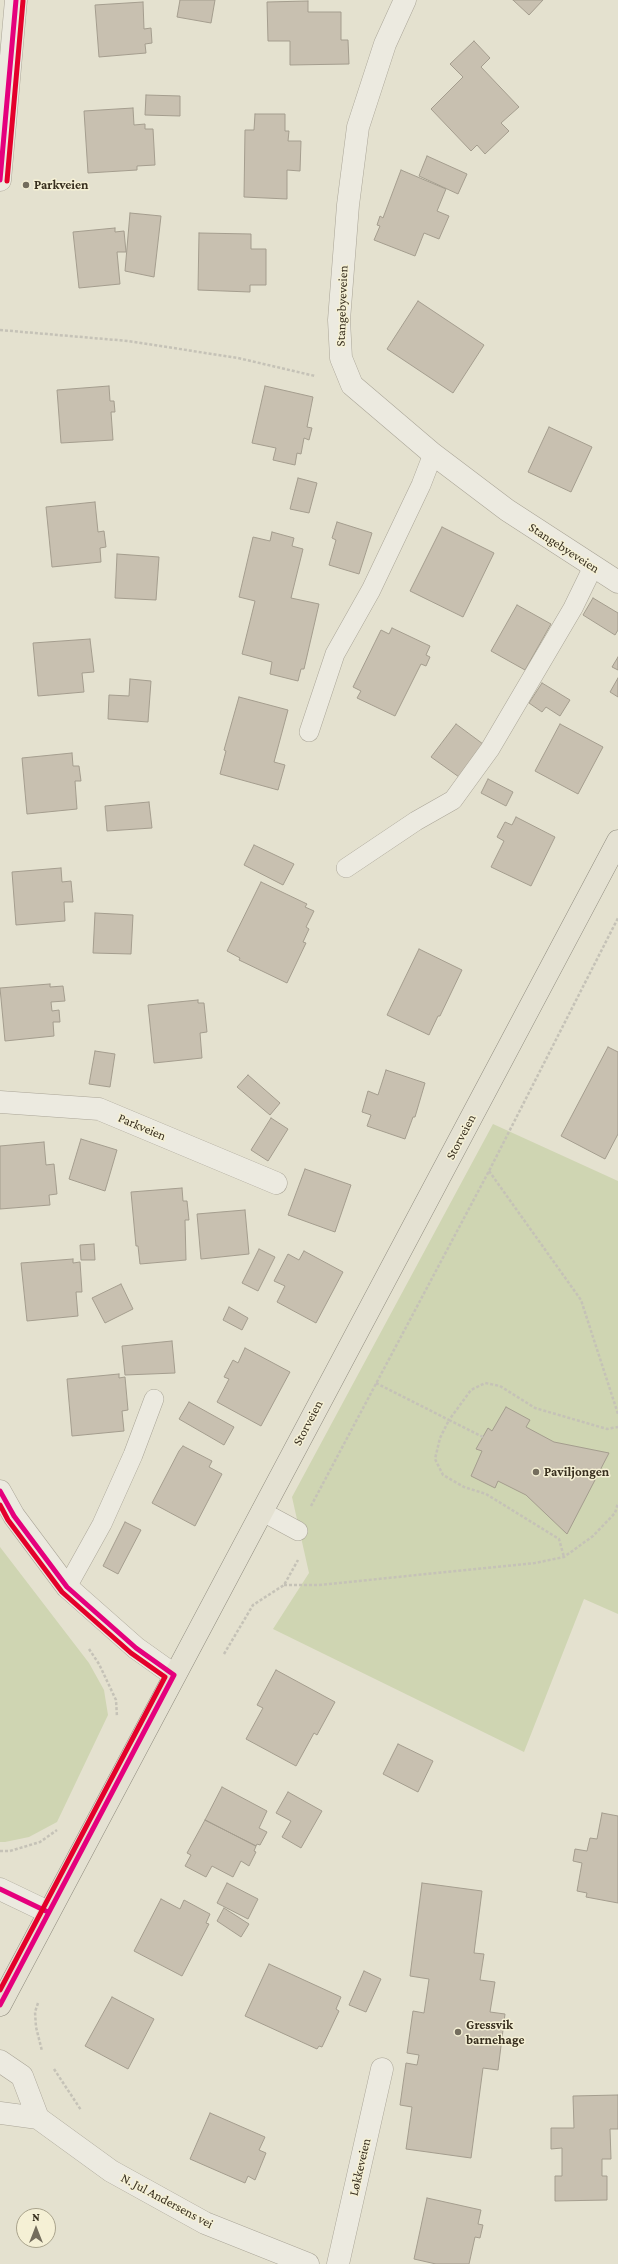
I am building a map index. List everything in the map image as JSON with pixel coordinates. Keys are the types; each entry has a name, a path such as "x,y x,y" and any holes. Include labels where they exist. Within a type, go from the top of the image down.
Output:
{"main road":[{"name":"Storveien","path":"0,2005 48,1912 618,841"}],"street":[{"path":"0,180 16,0"},
{"name":"Stangebyeveien","path":"405,0 385,44 358,127 348,205 339,320 341,358 352,385 433,454 507,510 618,582"},
{"name":"Parkveien","path":"0,1102 99,1109 276,1183"},
{"path":"0,1491 14,1516 67,1586 136,1648 174,1675"},
{"path":"0,1889 48,1912"},
{"path":"0,2060 22,2076 38,2118"},
{"name":"Løkkeveien","path":"338,2264 382,2069"},
{"name":"N. Jul Andersens vei","path":"0,2113 38,2118 112,2171 205,2223 308,2264"}],"lane":[{"path":"309,732 335,654 371,590 421,485 433,454"},
{"path":"346,868 416,821 453,800 490,749 573,608 593,567"},
{"path":"67,1586 102,1524 133,1455 154,1399"},
{"path":"261,1511 298,1531"}],"path":[{"path":"0,330 152,345 238,358 352,385"},
{"path":"221,1658 253,1605 284,1585 299,1558 298,1531 489,1171 618,918"},
{"path":"489,1171 581,1300 618,1414"},
{"path":"376,1383 483,1437"},
{"path":"564,1557 560,1539 486,1494 464,1487 443,1475 435,1459 440,1438 449,1420 471,1390 485,1383 500,1386 535,1408 607,1429 618,1428"},
{"path":"284,1585 319,1585 520,1565 564,1557 593,1536 615,1513 618,1503"},
{"path":"88,1647 99,1664 116,1700 118,1710 116,1723"},
{"path":"0,1851 10,1851 40,1842 60,1828"},
{"path":"39,1999 35,2012 41,2049"}],"green space":[{"path":"493,1124 618,1181 618,1614 584,1599 524,1752 273,1629 309,1573 292,1497"},
{"path":"0,1547 89,1663 104,1690 108,1715 57,1822 29,1837 5,1842 0,1842"}],"building":[{"path":"180,0 215,0 211,23 177,17"},
{"path":"513,0 543,0 529,15"},
{"path":"308,1 308,12 341,12 341,40 348,40 349,64 290,65 290,41 268,41 267,2"},
{"path":"143,2 144,29 151,28 152,43 145,44 146,53 99,57 95,5"},
{"path":"474,41 490,58 481,67 519,107 501,123 509,131 485,154 477,145 471,151 431,109 463,77 450,64"},
{"path":"146,95 180,96 180,116 145,115"},
{"path":"133,108 134,125 145,124 145,129 153,129 155,165 137,166 137,170 88,173 84,111"},
{"path":"255,114 285,114 285,131 289,131 288,141 301,141 300,171 287,170 287,199 244,197 245,130 254,130"},
{"path":"427,156 467,174 458,194 419,176"},
{"path":"401,170 446,189 437,211 449,216 439,239 424,233 415,256 374,240 380,226 377,225 380,216 383,218"},
{"path":"130,213 161,216 154,277 125,271"},
{"path":"115,228 115,232 124,231 126,252 117,252 120,284 79,288 73,232"},
{"path":"199,233 251,234 251,249 266,249 266,285 250,285 250,292 198,290"},
{"path":"418,301 484,345 453,393 387,349"},
{"path":"109,386 110,401 114,401 115,412 111,412 113,440 61,443 57,390"},
{"path":"265,386 313,397 307,427 312,428 309,440 304,438 301,454 297,453 295,465 273,460 276,448 252,443"},
{"path":"549,427 592,447 571,492 528,472"},
{"path":"298,478 317,483 309,513 290,509"},
{"path":"95,502 98,532 104,531 106,547 100,548 101,562 52,567 46,507"},
{"path":"337,522 372,533 359,574 329,565 336,540 332,538"},
{"path":"442,527 494,553 463,617 410,591"},
{"path":"272,532 294,538 292,546 303,549 291,598 319,604 304,669 301,669 298,681 270,674 272,662 242,654 255,601 239,597 253,537 270,541"},
{"path":"117,554 159,557 156,600 115,598"},
{"path":"593,598 618,613 618,630 615,635 583,615"},
{"path":"517,605 551,624 525,670 491,651"},
{"path":"392,628 430,646 426,655 430,657 426,666 421,664 395,716 357,698 361,691 353,687 381,630 389,634"},
{"path":"90,639 94,672 82,673 84,692 38,696 33,643"},
{"path":"618,657 618,670 612,667"},
{"path":"618,678 618,697 610,692"},
{"path":"130,679 151,681 148,722 108,719 109,695 129,696"},
{"path":"542,683 570,700 560,716 546,707 542,712 529,703"},
{"path":"239,697 288,710 274,762 285,765 278,790 220,774 226,751 224,750"},
{"path":"456,724 483,744 459,777 431,757"},
{"path":"560,724 603,747 578,794 535,771"},
{"path":"72,753 73,766 79,766 81,781 75,781 77,809 27,814 22,758"},
{"path":"488,779 513,792 506,806 481,793"},
{"path":"149,802 152,828 107,831 105,806"},
{"path":"516,817 555,837 531,886 491,867 504,841 497,837 505,822 512,825"},
{"path":"254,845 294,864 283,885 244,865"},
{"path":"61,868 62,882 71,881 73,902 64,902 65,921 16,925 12,872"},
{"path":"261,882 307,904 305,907 314,911 306,927 309,929 303,942 306,943 287,983 239,960 240,958 227,951"},
{"path":"95,913 133,915 131,954 93,953"},
{"path":"419,949 462,970 440,1016 438,1016 429,1035 387,1015"},
{"path":"50,984 50,987 63,986 65,1001 51,1002 52,1011 59,1010 60,1022 53,1022 54,1036 5,1041 0,988"},
{"path":"198,1000 198,1003 204,1003 207,1032 200,1033 202,1058 154,1063 148,1005"},
{"path":"608,1047 618,1052 618,1134 605,1159 561,1136"},
{"path":"95,1051 115,1054 110,1087 89,1084"},
{"path":"386,1070 425,1083 415,1117 413,1117 405,1139 367,1126 371,1115 362,1112 368,1091 378,1095"},
{"path":"248,1075 280,1103 270,1115 237,1087"},
{"path":"271,1118 288,1129 268,1161 251,1150"},
{"path":"81,1139 117,1150 105,1191 69,1179"},
{"path":"44,1142 46,1165 54,1164 57,1194 49,1195 50,1205 0,1209 0,1146"},
{"path":"305,1169 351,1185 335,1232 288,1215"},
{"path":"182,1188 183,1201 187,1201 189,1220 185,1220 186,1260 140,1264 138,1246 136,1246 131,1192"},
{"path":"245,1210 249,1254 201,1259 197,1214"},
{"path":"94,1244 95,1260 81,1260 80,1245"},
{"path":"259,1249 275,1257 258,1291 242,1283"},
{"path":"304,1251 343,1272 316,1323 277,1302 285,1286 274,1281 288,1254 299,1260"},
{"path":"73,1259 73,1263 80,1262 82,1292 76,1292 78,1316 27,1321 21,1263"},
{"path":"121,1284 133,1309 105,1323 92,1298"},
{"path":"229,1307 248,1318 242,1330 223,1320"},
{"path":"172,1341 175,1373 125,1375 122,1346"},
{"path":"245,1348 290,1372 261,1426 217,1402 229,1379 224,1377 233,1360 238,1363"},
{"path":"119,1374 119,1378 125,1377 128,1410 122,1411 124,1431 72,1436 67,1379"},
{"path":"189,1402 234,1427 224,1445 179,1419"},
{"name":"Paviljongen","path":"506,1407 530,1420 526,1427 554,1442 609,1453 567,1534 526,1495 498,1481 495,1488 471,1476 482,1451 476,1449 488,1428 492,1431"},
{"path":"183,1446 212,1461 209,1467 222,1474 195,1526 152,1503"},
{"path":"125,1522 141,1530 118,1574 103,1566"},
{"path":"276,1670 335,1702 317,1735 314,1733 296,1766 246,1739 263,1708 257,1705"},
{"path":"398,1744 433,1761 418,1792 383,1774"},
{"path":"222,1787 267,1811 259,1828 267,1832 260,1845 257,1844 256,1846 205,1820"},
{"path":"288,1792 322,1811 301,1848 282,1837 291,1821 276,1813"},
{"path":"602,1813 618,1816 618,1903 586,1897 587,1893 577,1891 582,1863 573,1861 575,1849 587,1851 590,1838 597,1839"},
{"path":"205,1820 256,1846 254,1851 256,1852 249,1866 241,1861 233,1877 212,1866 206,1877 185,1866 191,1855 187,1853"},
{"path":"227,1883 258,1899 248,1919 217,1903"},
{"path":"422,1883 482,1891 474,1953 484,1954 480,1980 495,1982 490,2012 505,2014 498,2070 483,2068 471,2158 406,2149 412,2107 400,2105 406,2063 417,2065 419,2055 407,2053 413,2011 424,2013 429,1979 410,1976"},
{"path":"161,1899 180,1909 184,1900 210,1914 206,1923 209,1924 182,1976 134,1951"},
{"path":"224,1908 249,1924 241,1937 217,1921"},
{"path":"269,1964 341,1997 336,2009 339,2011 322,2047 319,2046 317,2049 245,2016"},
{"path":"364,1971 381,1979 366,2012 349,2005"},
{"path":"112,1997 154,2019 128,2069 85,2046"},
{"path":"618,2095 618,2129 610,2129 611,2159 602,2159 602,2176 607,2176 607,2200 555,2201 555,2176 562,2176 562,2148 551,2149 551,2128 574,2128 573,2096"},
{"path":"210,2113 265,2137 259,2150 266,2153 255,2180 248,2176 245,2183 190,2159"},
{"path":"427,2198 481,2210 478,2224 483,2225 480,2238 475,2237 469,2264 436,2264 414,2259"}],"transit line":[{"path":"0,180 16,0"},
{"path":"7,181 23,1"},
{"path":"0,1491 14,1516 67,1587 136,1648 174,1675 0,2005"},
{"path":"0,1505 8,1520 62,1592 131,1653 165,1677 0,1990"},
{"path":"0,1889 48,1912"}],"place":[{"name":"Parkveien","path":"26,185"},
{"name":"Paviljongen","path":"536,1472"},
{"name":"Gressvik barnehage","path":"458,2032"}]}
